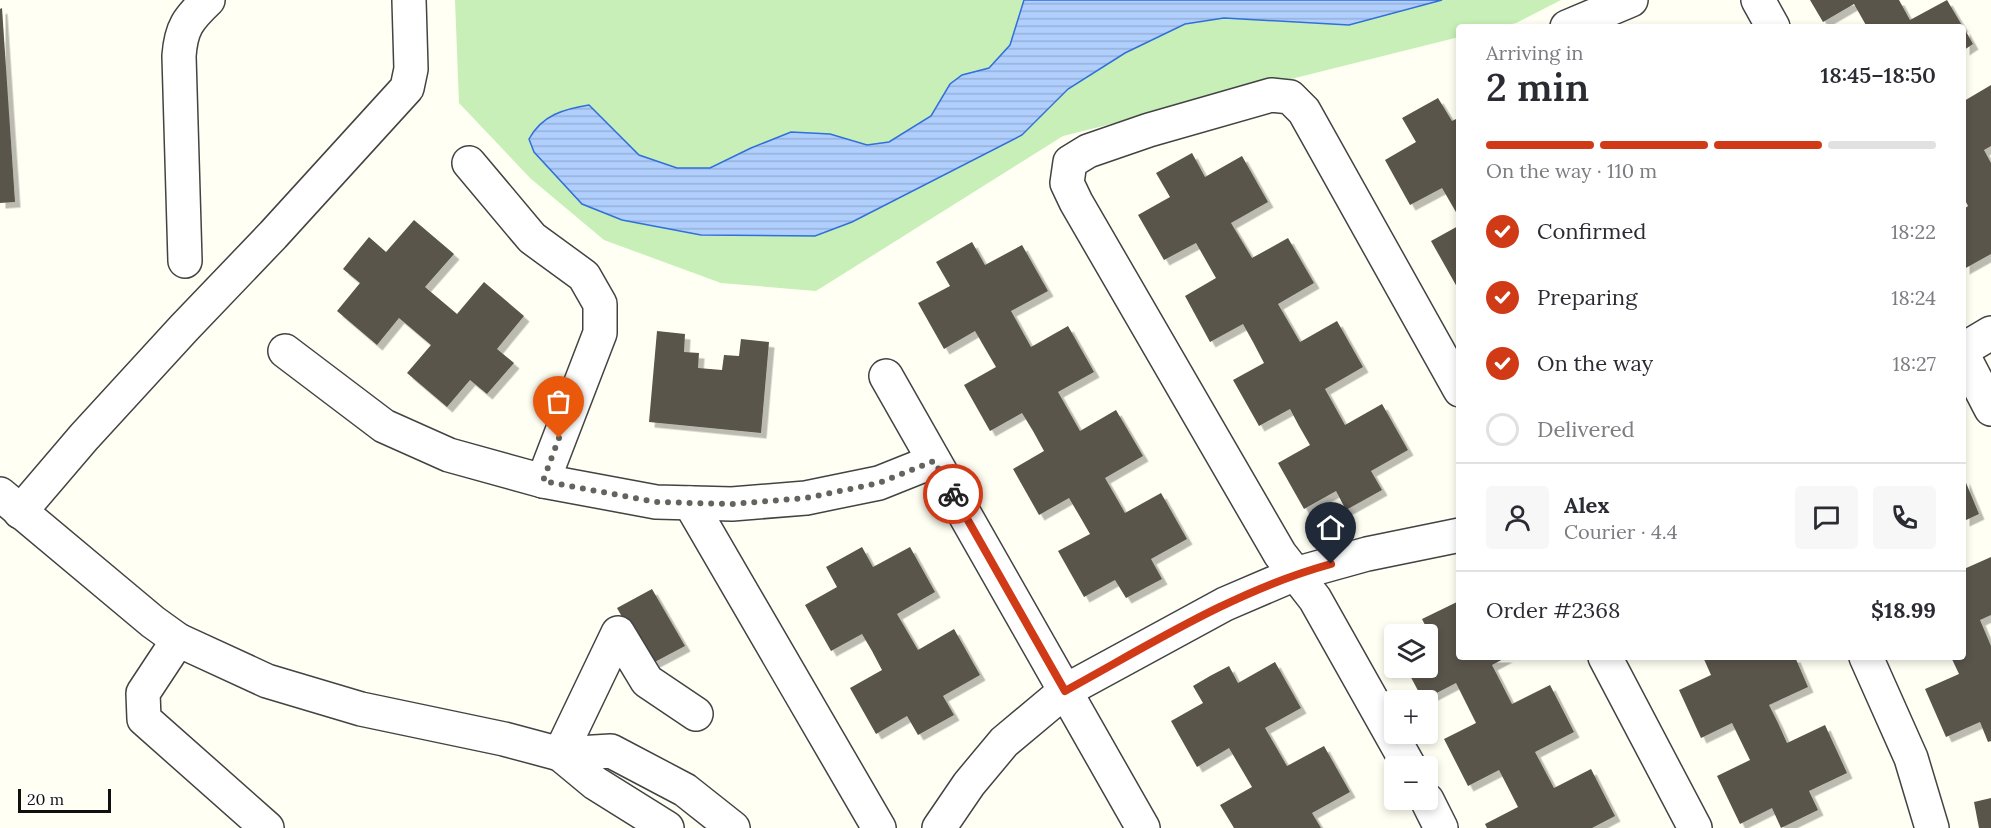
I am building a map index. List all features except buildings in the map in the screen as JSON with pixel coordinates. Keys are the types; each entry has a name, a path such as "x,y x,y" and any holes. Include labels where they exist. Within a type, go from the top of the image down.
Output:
{"street":[{"path":"185,261 179,56 181,37 189,20 208,0"},
{"path":"409,0 411,69 407,88 273,235 107,411 10,503 153,622 178,640 267,681 361,708 504,739 560,754 611,752 685,790 733,828"},
{"path":"1573,24 1631,0"},
{"path":"1758,0 1771,24"},
{"path":"1403,756 1315,599 1280,554 1076,202 1067,183 1070,162 1088,151 1149,130 1271,95 1290,97 1304,111 1456,383"},
{"path":"469,162 532,238 584,276 600,304 600,333 543,481"},
{"path":"1966,348 1991,333"},
{"path":"285,351 384,426 449,455 543,481 656,502 732,504 806,498 879,483 934,461"},
{"path":"1966,361 1991,409"},
{"path":"886,376 1143,828"},
{"path":"690,503 879,828"},
{"path":"939,828 969,784 1004,742 1065,691 1225,604 1295,574 1367,554 1456,536"},
{"path":"560,754 618,633 647,681 696,714"},
{"path":"178,640 142,693 144,719 267,828"},
{"path":"1607,660 1695,828"},
{"path":"1867,660 1911,758 1932,828"},
{"path":"560,754 595,783 667,828"},
{"path":"1432,810 1441,828"}],"green space":[{"path":"455,0 1561,0 1516,23 1456,24 1456,38 1063,136 816,291 721,283 604,240 530,178 459,103"}],"water":[{"path":"1024,0 1442,0 1349,25 1224,18 1185,24 1125,53 1068,89 1022,135 852,222 815,236 701,235 622,220 582,204 534,152 529,139 540,124 554,115 589,105 639,155 677,168 710,168 791,132 830,134 867,145 889,142 931,116 950,84 962,75 989,68 1010,45"}],"way so far":[{"path":"559,438 543,481 656,502 732,504 806,498 879,483 934,461 953,494"}],"route":[{"path":"953,494 1065,691 1225,604 1295,574 1331,564"}]}
